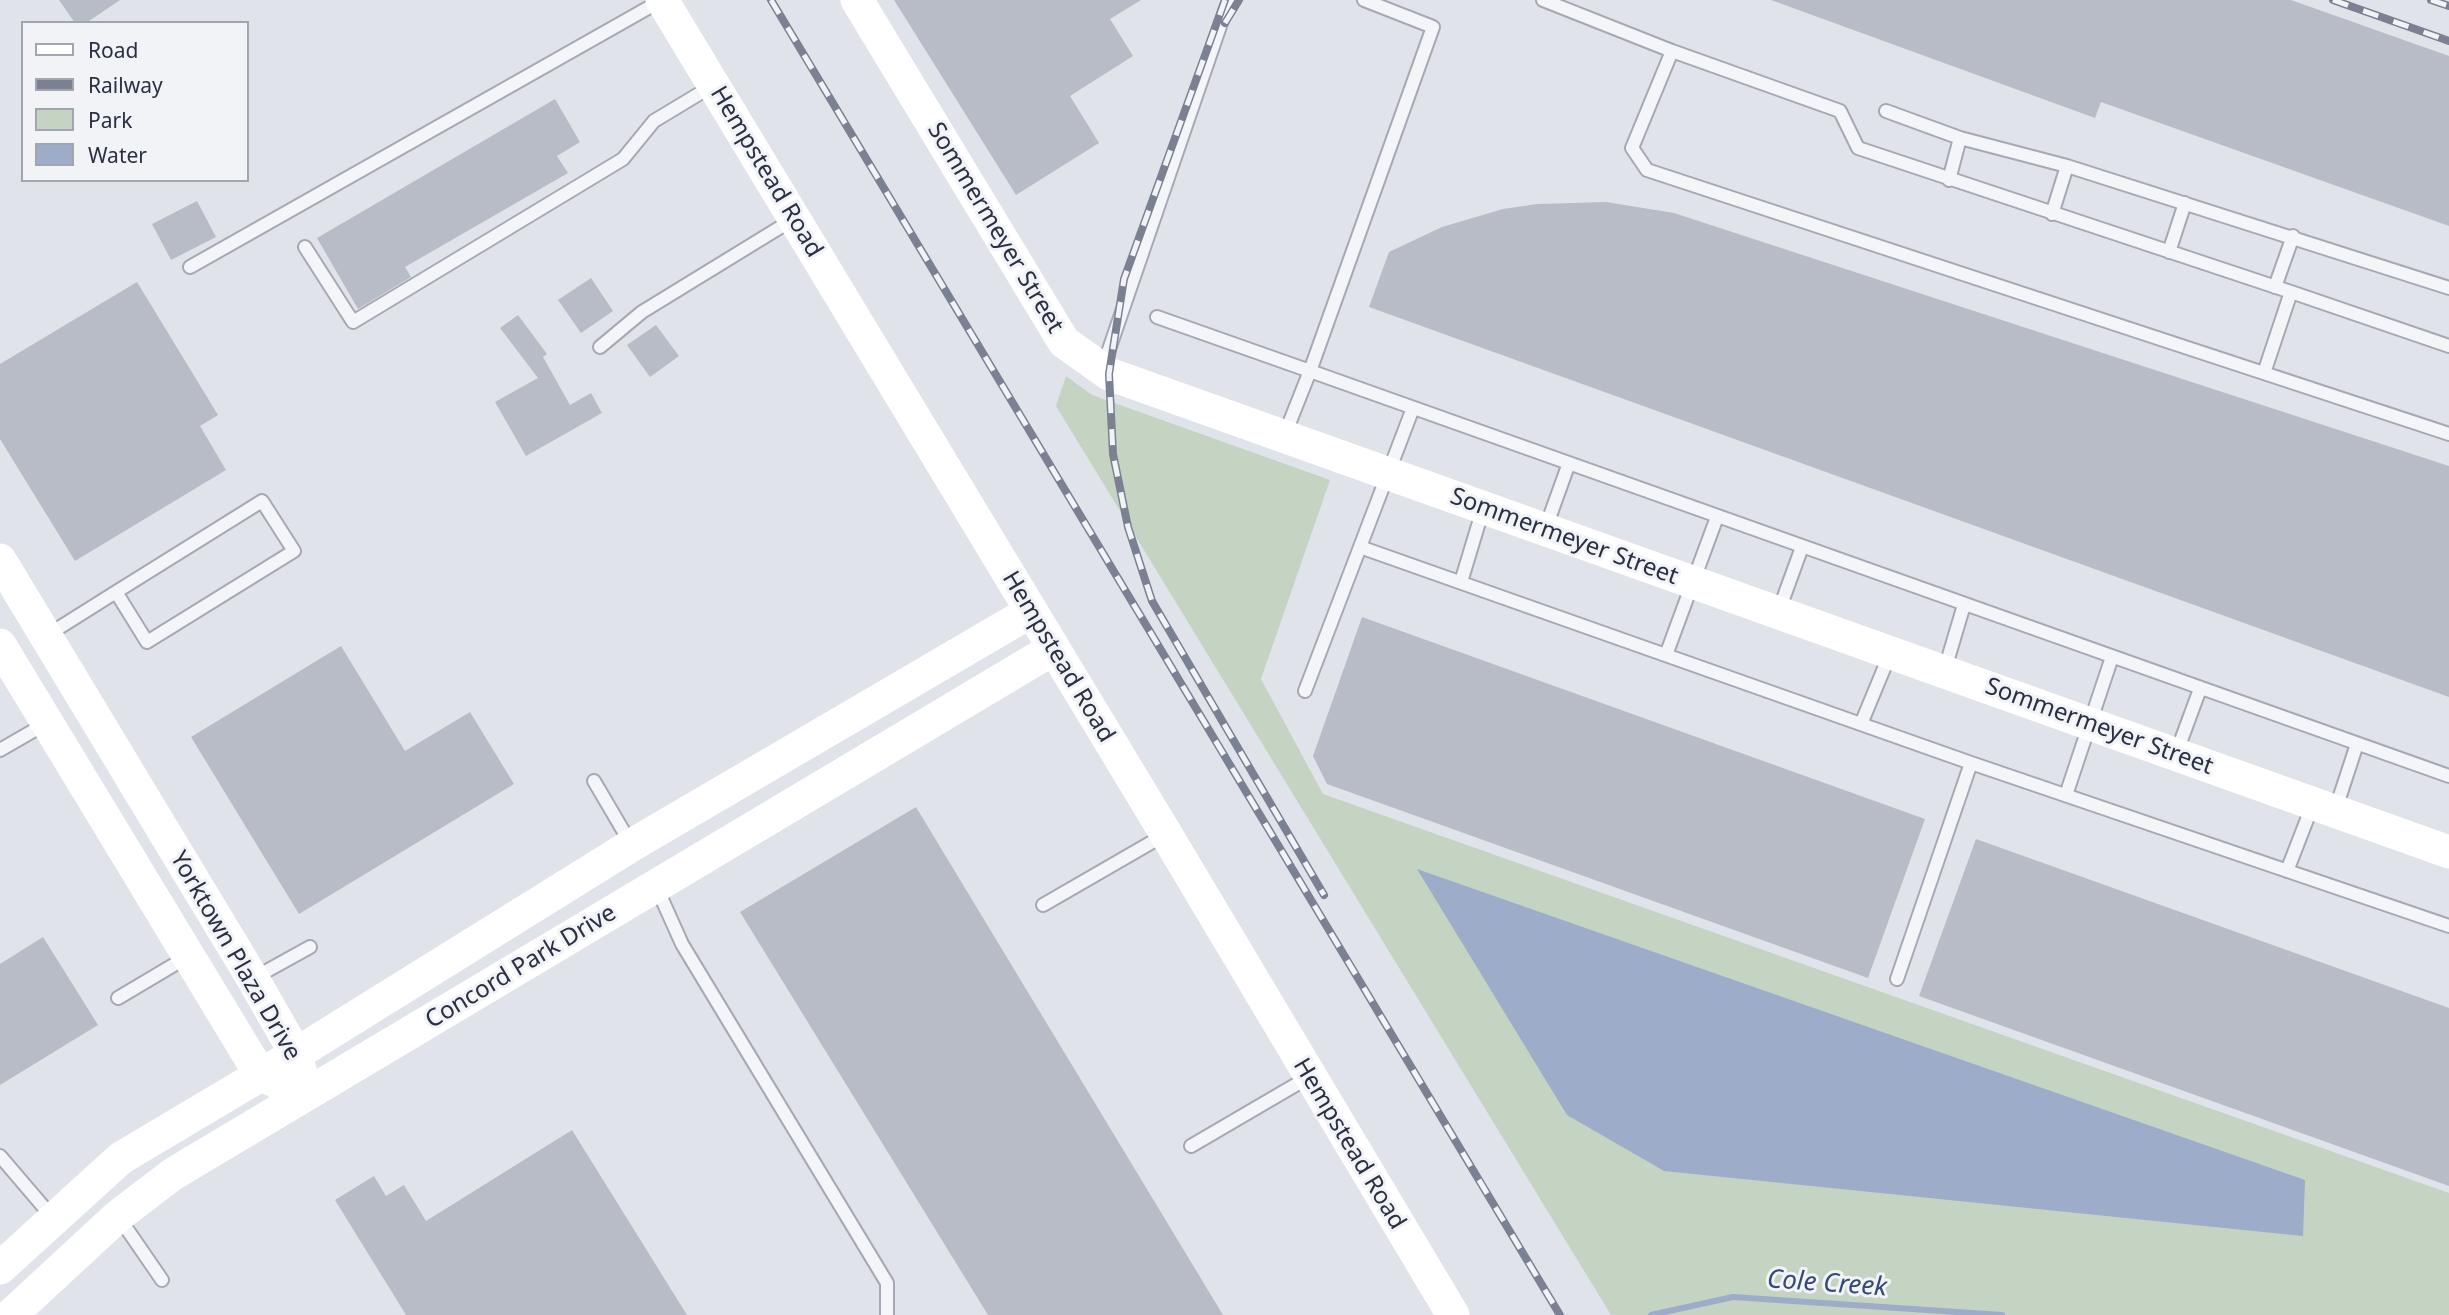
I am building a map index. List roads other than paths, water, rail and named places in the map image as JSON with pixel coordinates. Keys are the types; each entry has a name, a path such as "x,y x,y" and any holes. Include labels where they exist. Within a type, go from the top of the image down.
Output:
{"street":[{"name":"Hempstead Road","path":"662,0 1453,1315"},
{"name":"Sommermeyer Street","path":"857,0 1064,342 1102,369 1284,438 2449,852"},
{"name":"Yorktown Plaza Drive","path":"0,560 296,1054 307,1096"},
{"name":"Concord Park Drive","path":"0,1268 121,1158 296,1054 632,845 1030,612"},
{"name":"Yorktown Plaza Drive","path":"0,645 260,1074 307,1096"},
{"name":"Concord Park Drive","path":"11,1315 118,1216 173,1174 1053,649"},
{"path":"47,723 98,722"},
{"path":"632,845 656,886"}],"lane":[{"path":"190,267 662,0"},
{"path":"1102,369 1229,0"},
{"path":"1284,438 1433,27 1364,0"},
{"path":"1544,0 1672,51 1840,111 1858,148 2449,346"},
{"path":"1672,51 1632,148 1647,170 2449,435"},
{"path":"305,247 353,322 623,159 654,121 714,85"},
{"path":"1886,111 1960,138 2067,166 2449,288"},
{"path":"1949,180 1960,138"},
{"path":"2052,214 2067,166"},
{"path":"2169,252 2185,203"},
{"path":"600,347 642,312 794,219"},
{"path":"2275,287 2293,236"},
{"path":"2264,373 2291,292"},
{"path":"1157,317 2449,776"},
{"path":"1305,691 1413,408"},
{"path":"1544,530 1569,463"},
{"path":"46,636 116,592 262,501 294,551 147,642 116,592"},
{"path":"1461,582 1483,509"},
{"path":"1666,655 1717,517"},
{"path":"1360,547 1971,763 2449,926"},
{"path":"1778,613 1801,547"},
{"path":"1944,672 1964,605"},
{"path":"1861,724 1890,653"},
{"path":"2066,795 2112,657"},
{"path":"2176,755 2200,689"},
{"path":"0,750 47,723"},
{"path":"2287,871 2357,744"},
{"path":"1897,979 1971,763"},
{"path":"594,781 632,845"},
{"path":"1043,905 1166,834"},
{"path":"656,886 682,944 887,1283 887,1315"},
{"path":"253,979 310,947"},
{"path":"118,998 188,956"},
{"path":"1191,1146 1309,1077"},
{"path":"0,1156 54,1218"},
{"path":"118,1216 162,1280"}],"water":[{"path":"1417,869 2305,1180 2303,1236 1664,1171 1567,1115"}],"waterway":[{"name":"Cole Creek","path":"1651,1315 1733,1297 2002,1315"}],"railway":[{"path":"771,0 1560,1315"},
{"path":"1225,0 1124,279 1109,374 1113,454 1128,527 1152,601 1324,895"},
{"path":"1225,23 1239,0"},
{"path":"2333,0 2449,41"},
{"path":"2431,0 2449,6"}]}
